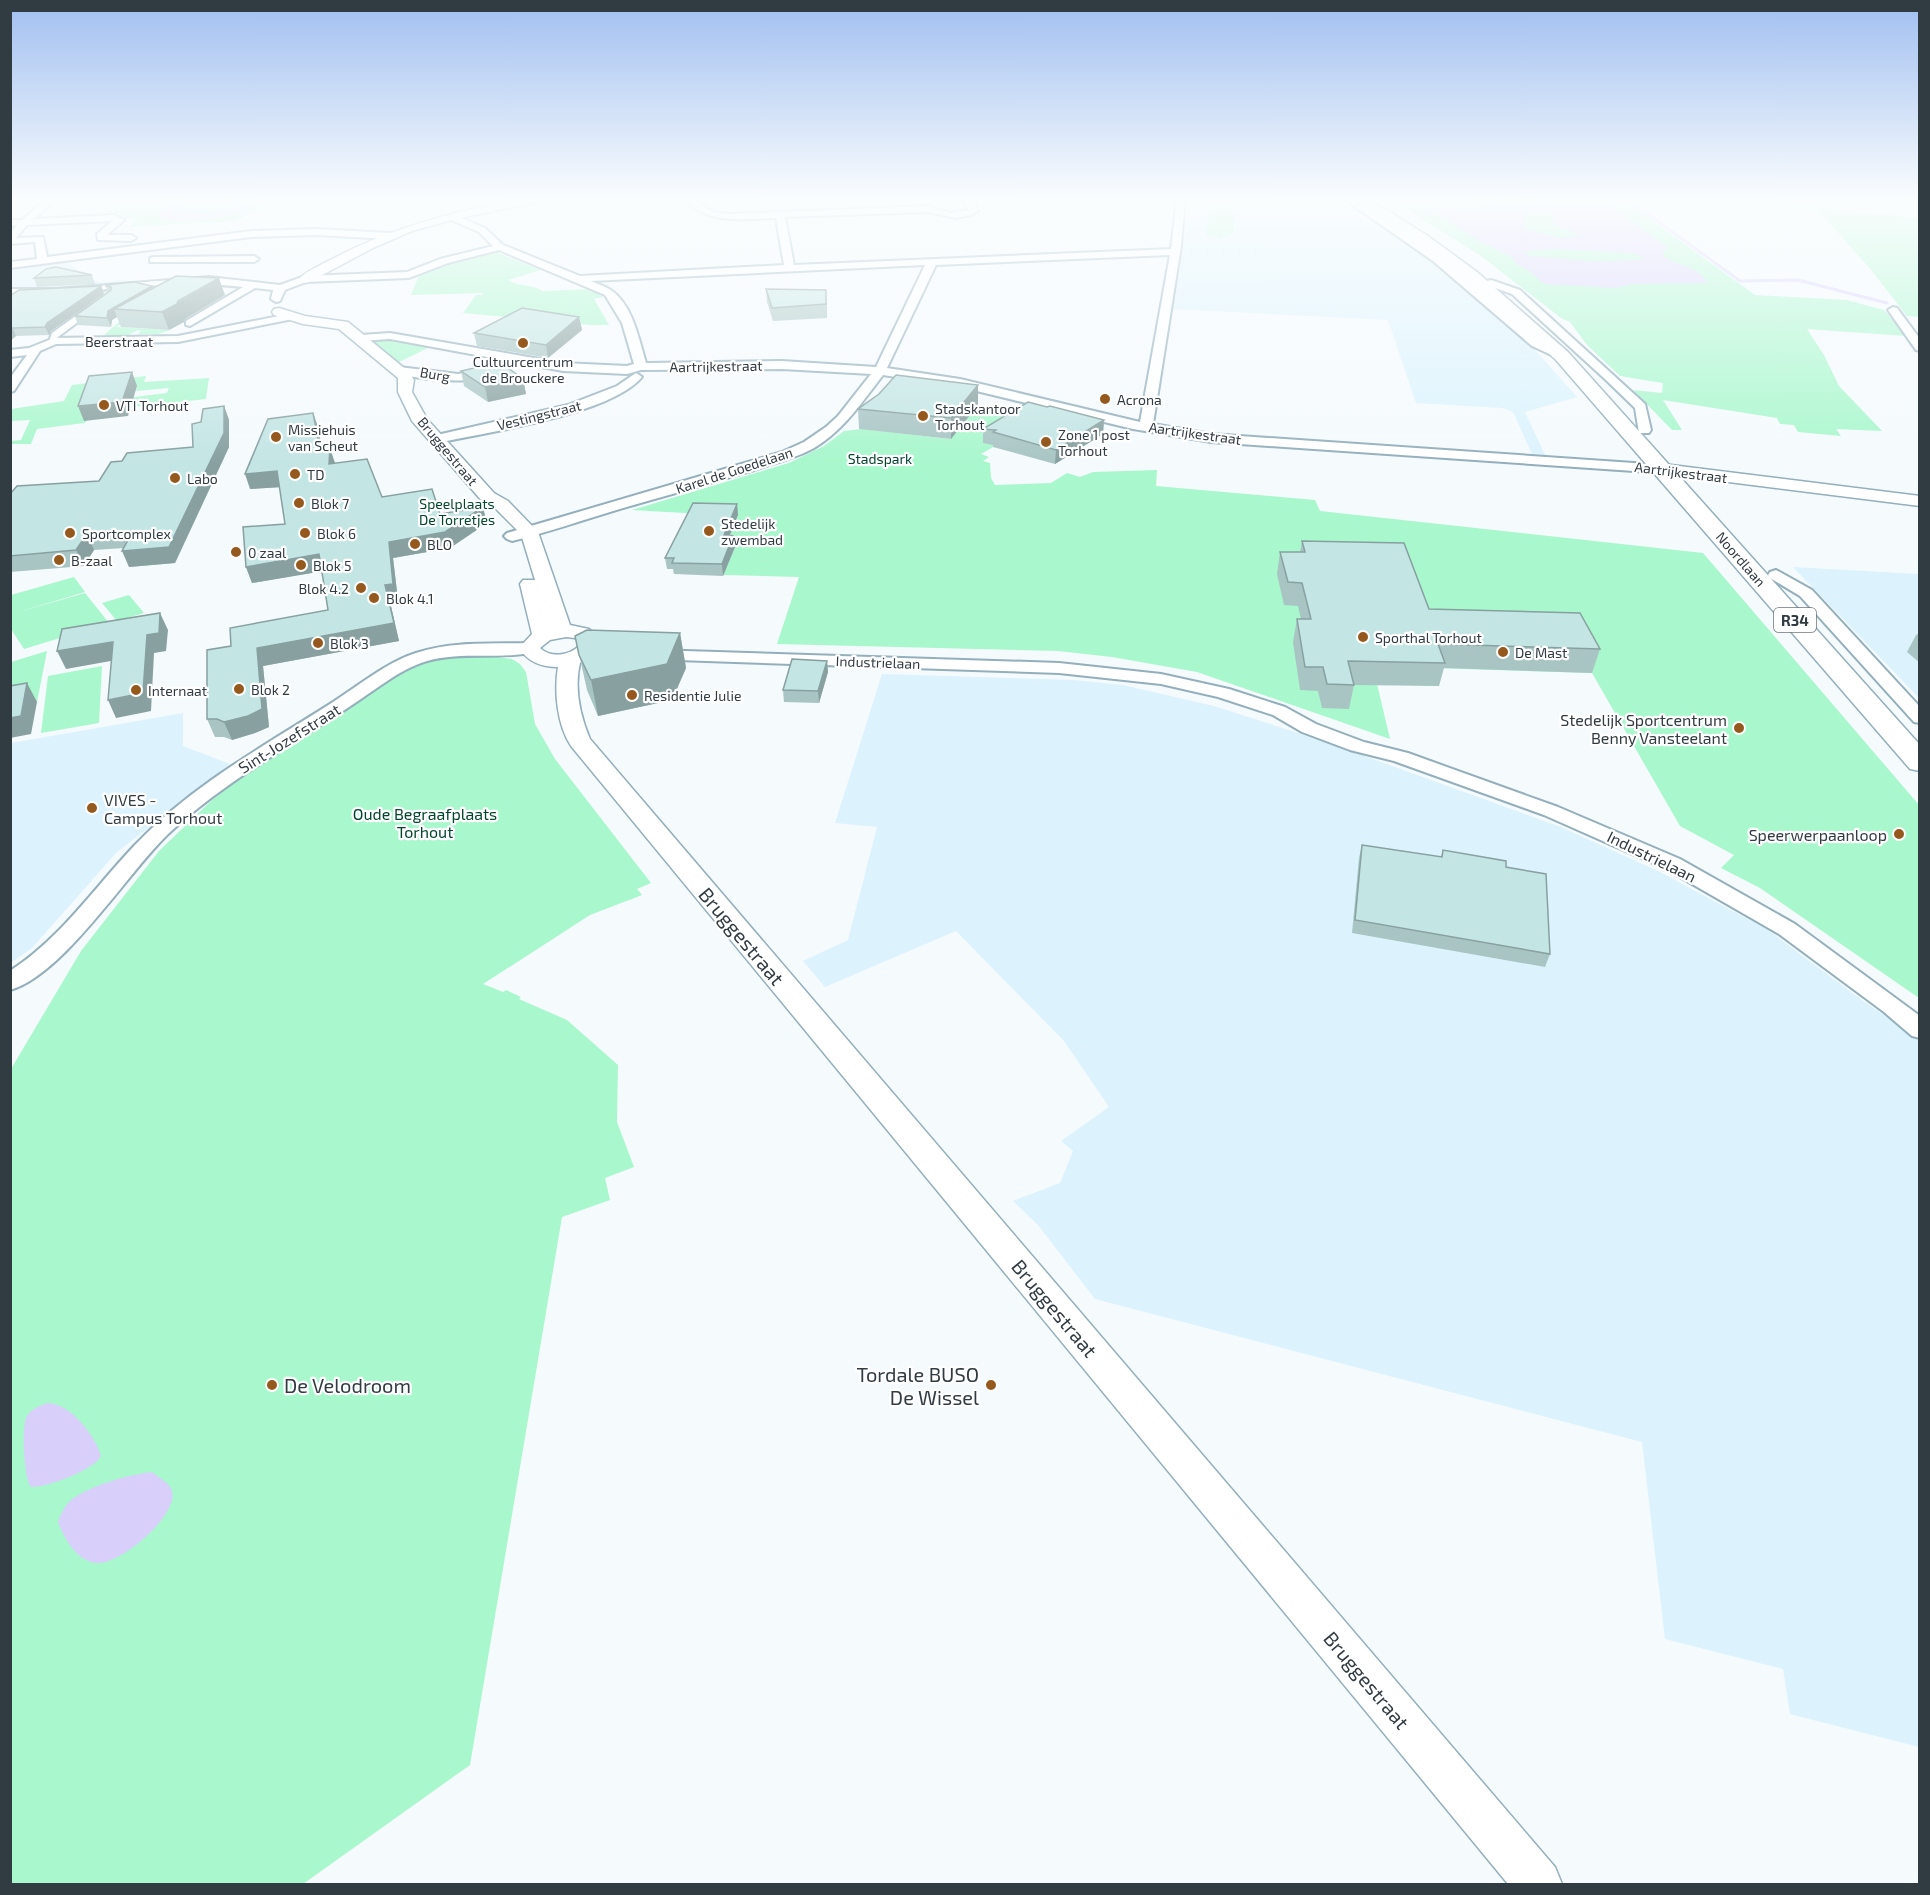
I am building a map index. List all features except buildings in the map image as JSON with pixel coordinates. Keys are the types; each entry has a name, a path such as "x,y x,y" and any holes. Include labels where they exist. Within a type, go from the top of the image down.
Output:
{"main road":[{"name":"Noordlaan","path":"1486,287 1562,356 1776,575 1920,735"},
{"name":"Noordlaan","path":"1496,287 1543,328 1605,388 1644,430 1676,475 1920,763"}],"street":[{"path":"10,292 74,291 95,287"},
{"path":"10,354 32,351 54,341 52,339 56,335 117,287"},
{"path":"163,297 180,287"},
{"path":"190,323 249,287"},
{"path":"517,358 563,367 635,371 628,323 609,293 597,287"},
{"name":"Karel de Goedelaan","path":"520,534 735,472 809,445 843,419 880,371 920,287"},
{"path":"1156,372 1143,372 1155,338 1163,287"},
{"name":"Noordlaan","path":"1473,287 1539,347 1562,356"},
{"name":"Noordlaan","path":"1504,287 1514,291 1559,328 1638,404 1644,414 1644,430"},
{"path":"281,288 276,293 276,304 284,314"},
{"path":"1514,291 1533,291"},
{"path":"1893,310 1918,345"},
{"name":"Burg","path":"284,314 343,326 361,338 399,371 422,371 467,378 494,372 517,358"},
{"name":"Beerstraat","path":"54,341 165,341 284,314"},
{"name":"Burg","path":"361,338 390,336 517,358"},
{"path":"1140,426 1156,372 1155,338"},
{"path":"10,388 35,352 32,351"},
{"name":"Aartrijkestraat","path":"635,371 657,375 662,371 659,367 782,365 880,371 960,383 1140,426 1211,438 1556,464 1920,501"},
{"name":"Bruggestraat","path":"399,371 407,380 405,392 420,421 488,497 491,508 520,534 562,631 582,633 588,636 591,646 575,657 554,693 561,711 586,750 1538,1884"},
{"name":"Vestingstraat","path":"437,439 587,404 611,393 635,371"},
{"path":"1136,411 1140,426"},
{"name":"Bruggestraat","path":"520,534 532,590 536,642"},
{"name":"Noordlaan","path":"1776,575 1806,593 1920,718"},
{"path":"562,631 536,642 533,656 575,657"},
{"name":"Sint-Jozefstraat","path":"10,982 70,934 160,831 218,783 251,761 421,657 453,651 536,642"},
{"name":"Industrielaan","path":"633,654 1059,668 1171,681 1223,693 1295,719 1309,728 1338,739 1387,753 1581,823 1673,864 1787,929 1892,1006 1920,1030"},
{"name":"Industrielaan","path":"1892,1006 1920,1019"}],"shaded area":[{"path":"11,287 130,287 111,297 11,297"},
{"path":"1177,287 1466,287 1521,334 1577,397 1525,412 1545,455 1532,454 1513,412 1503,408 1416,403 1388,320 1173,309"},
{"path":"1793,567 1919,574 1919,698"},
{"path":"882,674 1073,680 1123,685 1214,706 1323,741 1561,827 1660,872 1768,930 1863,1001 1919,1038 1919,1747 1790,1714 1783,1669 1665,1639 1642,1442 1095,1299 1038,1225 1013,1201 1060,1183 1073,1151 1061,1141 1109,1107 1064,1041 956,931 825,987 803,961 848,940 877,827 835,823"},
{"name":"VIVES - Campus Torhout","path":"183,713 183,746 230,764 116,853 32,948 11,963 11,743"},
{"path":"47,1403 56,1404 73,1414 93,1439 101,1456 89,1467 69,1477 47,1485 31,1487 25,1464 25,1421 31,1411"},
{"path":"152,1472 172,1491 172,1501 157,1525 133,1547 107,1561 97,1563 77,1554 58,1522 68,1503 87,1490 121,1478"}],"green space":[{"path":"414,287 535,287 543,291 590,289 604,297 594,299 609,325 463,313 476,295 483,293 411,295"},
{"path":"1522,287 1745,287 1755,295 1847,300 1884,310 1907,336 1807,329 1824,355 1839,386 1882,431 1836,429 1841,436 1798,432 1794,425 1780,424 1777,418 1663,400 1682,430 1672,430 1633,390 1662,393 1663,383 1620,376 1587,345 1570,322 1561,318"},
{"path":"1885,287 1919,287 1919,317 1907,316"},
{"path":"119,322 124,322 116,327 170,330 158,334 138,334 141,331 138,330 128,335 104,335"},
{"path":"395,338 391,341 430,347 399,362 372,343 377,339"},
{"path":"146,376 144,382 209,378 206,399 116,409 134,397 167,393 169,388 136,391 137,386 84,423 37,429 31,444 11,444 10,441 21,440 30,420 11,421 11,409 64,401 72,385"},
{"name":"Stedelijk Sportcentrum Benny Vansteelant","path":"976,407 1017,418 1023,430 981,454 989,457 983,461 990,463 991,478 995,485 1051,483 1067,473 1080,477 1093,472 1157,470 1156,486 1315,500 1320,511 1703,553 1919,805 1919,998 1760,888 1721,868 1734,855 1680,826 1592,673 1432,668 1439,686 1377,684 1390,739 1197,672 1112,657 1058,651 777,644 799,577 723,575 735,547 725,546 738,516 632,510 789,463 824,446 844,431 862,429 950,439"},
{"path":"74,577 85,592 15,613 85,593 109,623 24,649 11,629 11,595"},
{"path":"129,595 144,613 117,621 102,603"},
{"path":"47,651 37,702 11,706 11,662"},
{"name":"De Velodroom","path":"479,654 512,659 520,664 526,672 535,724 555,759 651,883 637,889 642,895 590,915 483,984 503,992 506,990 521,997 519,999 567,1020 618,1065 617,1122 634,1167 605,1178 610,1200 562,1217 470,1765 303,1884 11,1884 11,1069 81,951 159,851 212,800 256,766 410,667 440,656"},
{"path":"102,666 99,723 41,733 48,676"}],"waterway":[{"path":"1827,287 1887,303"}],"place":[{"name":"Cultuurcentrum de Brouckere","path":"523,343"},
{"name":"Acrona","path":"1105,399"},
{"name":"VTI Torhout","path":"104,405"},
{"name":"Stadskantoor Torhout","path":"923,416"},
{"name":"Missiehuis van Scheut","path":"276,437"},
{"name":"Zone 1 post Torhout","path":"1046,442"},
{"name":"TD","path":"295,474"},
{"name":"Labo","path":"175,478"},
{"name":"Blok 7","path":"299,503"},
{"name":"Stedelijk zwembad","path":"709,531"},
{"name":"Sportcomplex","path":"70,533"},
{"name":"Blok 6","path":"305,533"},
{"name":"BLO","path":"415,544"},
{"name":"0 zaal","path":"236,552"},
{"name":"B-zaal","path":"59,560"},
{"name":"Blok 5","path":"301,565"},
{"name":"Blok 4.2","path":"361,588"},
{"name":"Blok 4.1","path":"374,598"},
{"name":"Sporthal Torhout","path":"1363,637"},
{"name":"Blok 3","path":"318,643"},
{"name":"De Mast","path":"1503,652"},
{"name":"Blok 2","path":"239,689"},
{"name":"Internaat","path":"136,690"},
{"name":"Residentie Julie","path":"632,695"},
{"name":"Stedelijk Sportcentrum Benny Vansteelant","path":"1739,728"},
{"name":"VIVES - Campus Torhout","path":"92,808"},
{"name":"Speerwerpaanloop","path":"1899,834"},
{"name":"De Velodroom","path":"272,1385"},
{"name":"Tordale BUSO De Wissel","path":"991,1385"}],"park label":[{"name":"Stadspark","path":"880,458"},
{"name":"Speelplaats De Torretjes","path":"457,512"},
{"name":"Oude Begraafplaats Torhout","path":"425,822"}]}
